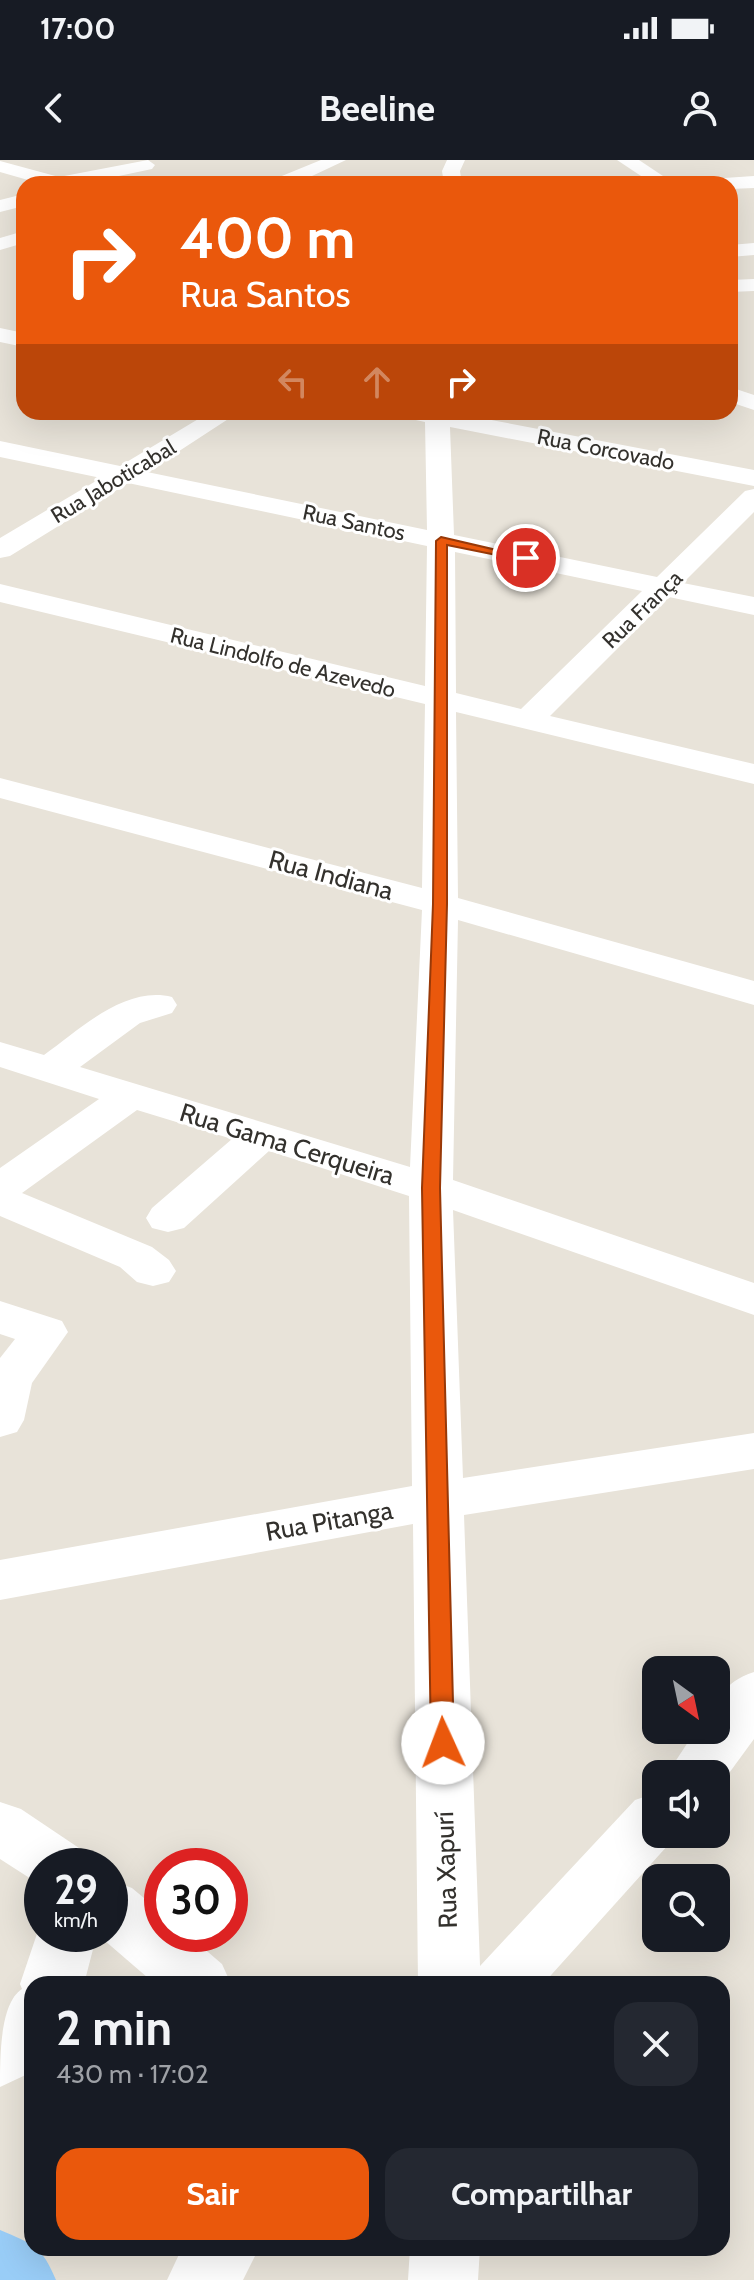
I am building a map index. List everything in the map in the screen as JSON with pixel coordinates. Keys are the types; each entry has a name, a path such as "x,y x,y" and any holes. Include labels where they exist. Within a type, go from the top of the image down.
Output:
{"main road":[{"path":"0,2265 21,2280"}],"street":[{"path":"287,176 337,160"},
{"path":"626,160 653,176"},
{"path":"96,176 146,165"},
{"path":"1,166 34,176"},
{"name":"Rua Jaboticabal","path":"0,550 214,420"},
{"name":"Rua Xapurí","path":"429,420 441,541 440,904 431,1188 449,1976"},
{"name":"Rua Corcovado","path":"459,420 754,478"},
{"name":"Rua Santos","path":"0,449 754,606"},
{"name":"Rua França","path":"528,720 754,497"},
{"name":"Rua Lindolfo de Azevedo","path":"0,593 754,774"},
{"name":"Rua Indiana","path":"0,788 440,904 754,993"},
{"path":"49,1070 126,1015 158,1005"},
{"name":"Rua Gama Cerqueira","path":"0,1054 129,1097 263,1134 431,1188 754,1300"},
{"path":"0,1188 129,1097"},
{"path":"168,1218 263,1134"},
{"path":"0,1200 136,1257 153,1271"},
{"path":"0,1317 45,1332 9,1380 0,1420"},
{"name":"Rua Pitanga","path":"0,1580 436,1501 754,1451"},
{"path":"706,1760 754,1695"},
{"path":"0,1827 31,1848"},
{"path":"510,1976 642,1833"},
{"path":"128,1922 191,1976"},
{"path":"56,1976 62,1952"},
{"path":"0,2057 11,2049 24,2028"},
{"path":"202,2280 218,2256"},
{"path":"443,2280 444,2256"}],"route":[{"path":"443,1743 431,1188 440,904 441,541 526,558"}]}
